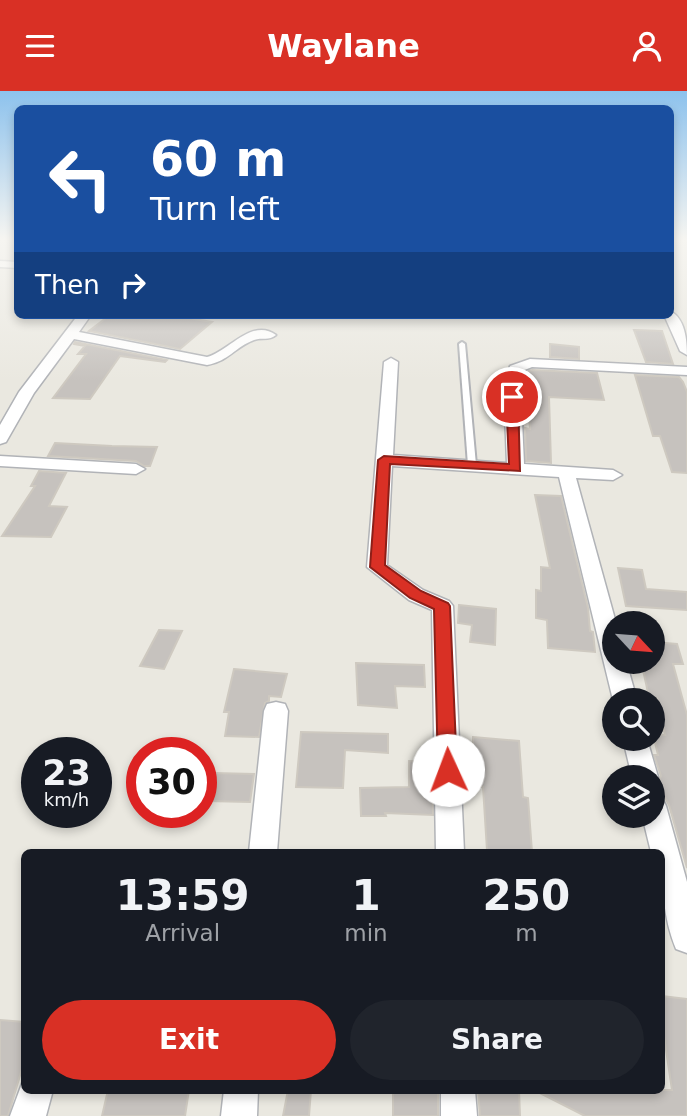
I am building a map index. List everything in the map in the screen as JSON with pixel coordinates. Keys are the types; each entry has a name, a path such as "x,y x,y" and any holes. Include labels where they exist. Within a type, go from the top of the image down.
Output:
{"street":[{"path":"0,439 27,392 82,319"},
{"path":"672,319 687,351"},
{"path":"70,334 207,361 216,360 252,334 270,335"},
{"path":"391,362 377,567 416,594 442,606 450,849"},
{"path":"516,468 510,380 514,369 530,363 687,371"},
{"path":"384,460 613,475"},
{"path":"0,461 136,470"},
{"path":"566,471 602,611"},
{"path":"263,849 276,711"},
{"path":"659,828 664,849"},
{"path":"665,853 687,939"},
{"path":"28,1116 35,1094"},
{"path":"239,1116 241,1094"},
{"path":"458,1094 458,1116"}],"lane":[{"path":"463,344 472,465"}],"building":[{"path":"105,319 194,319 212,322 180,349 89,331"},
{"path":"634,330 662,331 673,364 646,362"},
{"path":"75,342 167,360 165,362 120,356 90,399 53,398 86,354 78,354 85,346 74,344"},
{"path":"550,344 579,347 579,359 550,357"},
{"path":"529,371 597,373 604,400 549,397 551,463 526,461 525,428 530,429 526,384 530,385"},
{"path":"635,375 679,377 683,382 687,392 687,473 672,472 660,436 653,436"},
{"path":"55,443 157,447 150,466 144,466 136,461 48,456"},
{"path":"39,471 66,473 49,506 67,507 51,537 2,536 35,486 31,486"},
{"path":"535,495 561,496 588,608 595,652 548,648 547,620 536,618 536,590 541,591 541,567 550,568"},
{"path":"618,568 642,570 646,589 687,592 687,610 626,606"},
{"path":"459,605 496,609 495,645 470,642 472,625 458,623"},
{"path":"159,630 182,631 164,669 140,666"},
{"path":"665,643 677,644 683,664 673,664 687,715 687,868 665,797 665,765 657,765 654,755 658,755 657,751 665,751 665,688 647,688 644,674 665,674"},
{"path":"356,663 424,665 425,687 395,686 397,708 358,705"},
{"path":"234,669 287,674 281,697 269,696 269,701 265,703 259,737 225,736 229,712 224,712"},
{"path":"301,732 388,734 388,753 345,750 343,788 296,787"},
{"path":"473,737 519,741 523,797 528,798 532,849 487,849 483,787 464,786 463,763 473,762"},
{"path":"409,761 432,762 433,815 385,813 386,816 361,816 360,788 409,787"},
{"path":"217,773 254,774 250,802 217,801"},
{"path":"665,996 687,999 687,1116 585,1116 542,1094 665,1094 665,1090 672,1090 665,1043"},
{"path":"0,1020 21,1022 21,1072 8,1116 0,1116"},
{"path":"107,1094 188,1094 185,1116 102,1116"},
{"path":"287,1094 311,1094 309,1116 283,1116"},
{"path":"393,1094 438,1094 438,1116 393,1116"},
{"path":"478,1094 519,1094 520,1116 480,1116"}],"route":[{"path":"448,770 442,606 389,578 377,567 384,460 516,468 512,397"}]}
